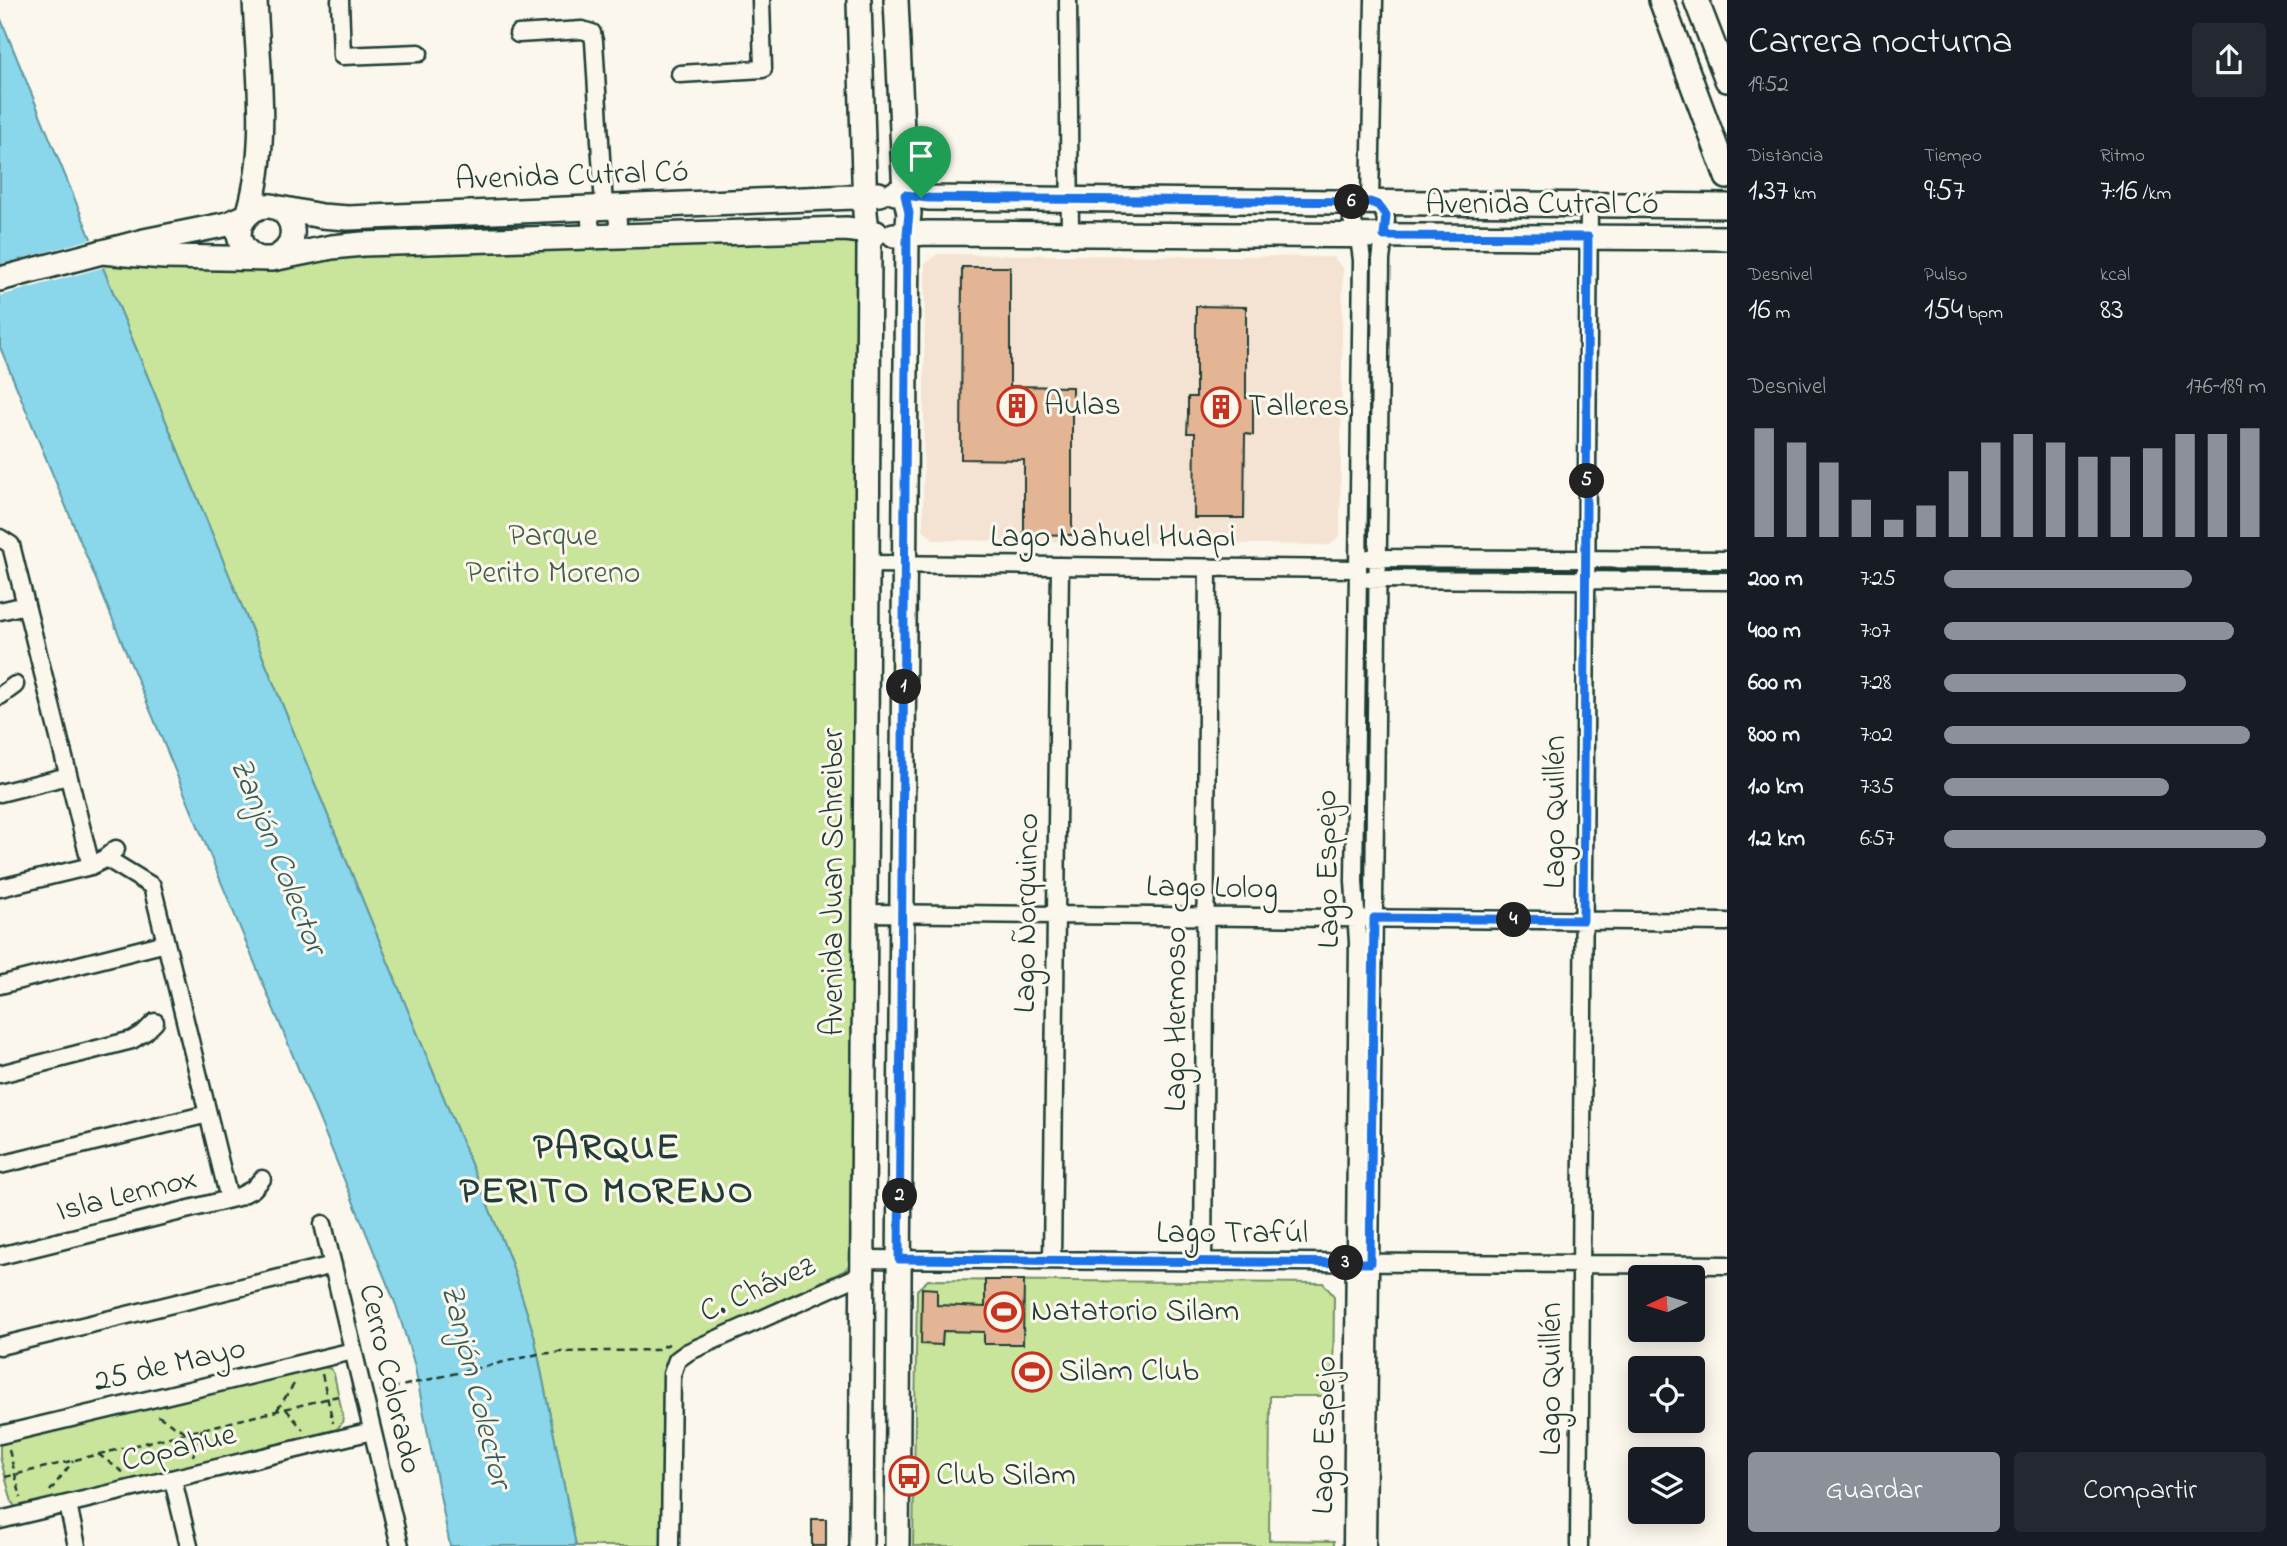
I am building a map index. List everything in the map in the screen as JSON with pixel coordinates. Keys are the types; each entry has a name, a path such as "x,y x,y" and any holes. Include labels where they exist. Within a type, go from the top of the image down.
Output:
{"main road":[{"path":"255,0 260,130 258,174 267,212 293,231 289,246 279,257 264,259 245,250 239,237 241,223 267,212"},
{"name":"Avenida Juan Schreiber","path":"859,0 886,214 905,565 897,1546"},
{"name":"Avenida Juan Schreiber","path":"862,1546 869,246 886,214 896,0"},
{"path":"1661,0 1727,177"},
{"path":"1696,0 1727,80"},
{"path":"260,130 269,182 267,212"},
{"name":"Avenida Cutral Có","path":"101,252 164,257 264,259 363,244 846,229 928,198 1727,206"},
{"name":"Avenida Cutral Có","path":"0,279 162,237 228,225 267,212 348,218 604,208 886,214 1070,234 1727,238"}],"street":[{"path":"340,0 342,56 419,53"},
{"path":"680,74 763,69 761,0"},
{"path":"1068,0 1070,234"},
{"path":"1370,202 1374,0"},
{"path":"518,34 582,30 592,33 604,208 594,211 590,220 595,233 604,236"},
{"name":"Lago Espejo","path":"1352,1546 1363,1263 1374,918 1381,254 1386,215 1378,205 1370,202 1362,204 1354,211 1352,219 1362,255 1354,881 1358,963 1363,1263 1367,1546"},
{"name":"Lago Quillén","path":"1579,1546 1588,204"},
{"path":"0,538 11,545 91,866"},
{"name":"Lago Nahuel Huapi","path":"1358,569 1363,560 1378,558 1727,560"},
{"name":"Lago Nahuel Huapi","path":"867,564 1358,569"},
{"name":"Lago Ñorquinco","path":"1052,1260 1060,566"},
{"name":"Lago Hermoso","path":"1203,1262 1208,567"},
{"name":"Lago Nahuel Huapi","path":"1358,569 1362,577 1378,579 1727,581"},
{"path":"0,611 26,605"},
{"path":"0,696 15,685"},
{"path":"0,793 68,776"},
{"path":"0,888 91,866 111,853 152,886 229,1199"},
{"name":"Lago Lolog","path":"865,913 1727,922"},
{"path":"0,985 166,943"},
{"path":"0,1074 132,1040 155,1022"},
{"path":"0,1164 208,1114"},
{"name":"Isla Lennox","path":"0,1256 229,1199 249,1192 262,1179"},
{"name":"Cerro Colorado","path":"323,1224 400,1546"},
{"name":"Lago Trafúl","path":"863,1267 899,1259 1727,1265"},
{"path":"0,1346 333,1265"},
{"name":"C. Chávez","path":"670,1546 672,1374 677,1360 688,1352 863,1267"},
{"name":"25 de Mayo","path":"4,1442 353,1351"},
{"name":"Copahue","path":"0,1520 372,1431"},
{"path":"173,1480 189,1546"},
{"path":"68,1505 77,1546"}],"path":[{"path":"363,1395 538,1354 655,1350 675,1341"},
{"path":"321,1368 335,1430"},
{"path":"277,1411 296,1381"},
{"path":"5,1477 338,1396"},
{"path":"286,1409 303,1430"},
{"path":"155,1414 187,1433"},
{"path":"192,1457 202,1429"},
{"path":"4,1442 23,1508"},
{"path":"98,1454 125,1473"},
{"path":"50,1491 73,1461"}],"shaded area":[{"path":"937,254 1333,257 1343,268 1340,535 1330,545 934,540 923,530 925,264"}],"green space":[{"name":"Parque Perito Moreno","path":"842,237 857,240 860,245 853,1261 844,1271 686,1344 671,1355 663,1373 661,1546 576,1546 534,1335 510,1259 103,268 104,263 267,271 337,257"},
{"name":"Silam Club","path":"928,1280 1323,1283 1334,1296 1333,1396 1270,1396 1269,1540 1334,1541 1334,1546 913,1546 917,1290"},
{"path":"324,1367 331,1369 334,1374 343,1417 337,1429 26,1507 15,1507 12,1502 0,1457 0,1444 4,1441"}],"water":[{"name":"Zanjón Colector","path":"0,17 510,1259 534,1335 576,1546 450,1546 414,1363 396,1305 0,347"}],"pier":[{"path":"95,238 105,267 0,296 0,265"}],"building":[{"name":"Aulas","path":"962,267 1010,267 1010,386 1072,387 1072,535 1024,534 1024,460 961,459"},
{"name":"Talleres","path":"1196,306 1246,307 1246,398 1253,398 1253,435 1245,434 1244,518 1194,518 1195,433 1187,433 1188,397 1196,397"},
{"path":"985,1280 1024,1280 1023,1344 984,1344 984,1332 943,1331 942,1345 921,1344 922,1288 937,1289 937,1305 985,1307"},
{"path":"812,1519 826,1519 826,1546 812,1546"}],"place":[{"name":"Aulas","path":"1017,406"},
{"name":"Talleres","path":"1221,407"},
{"name":"Natatorio Silam","path":"1004,1312"},
{"name":"Silam Club","path":"1032,1372"},
{"name":"Club Silam","path":"909,1476"}],"district":[{"name":"PARQUE PERITO MORENO","path":"607,1171"}],"route":[{"path":"905,195 921,198 1370,202 1378,205 1386,215 1384,236 1588,237 1583,920 1374,918 1370,1263 899,1259 909,219 905,195"}]}
